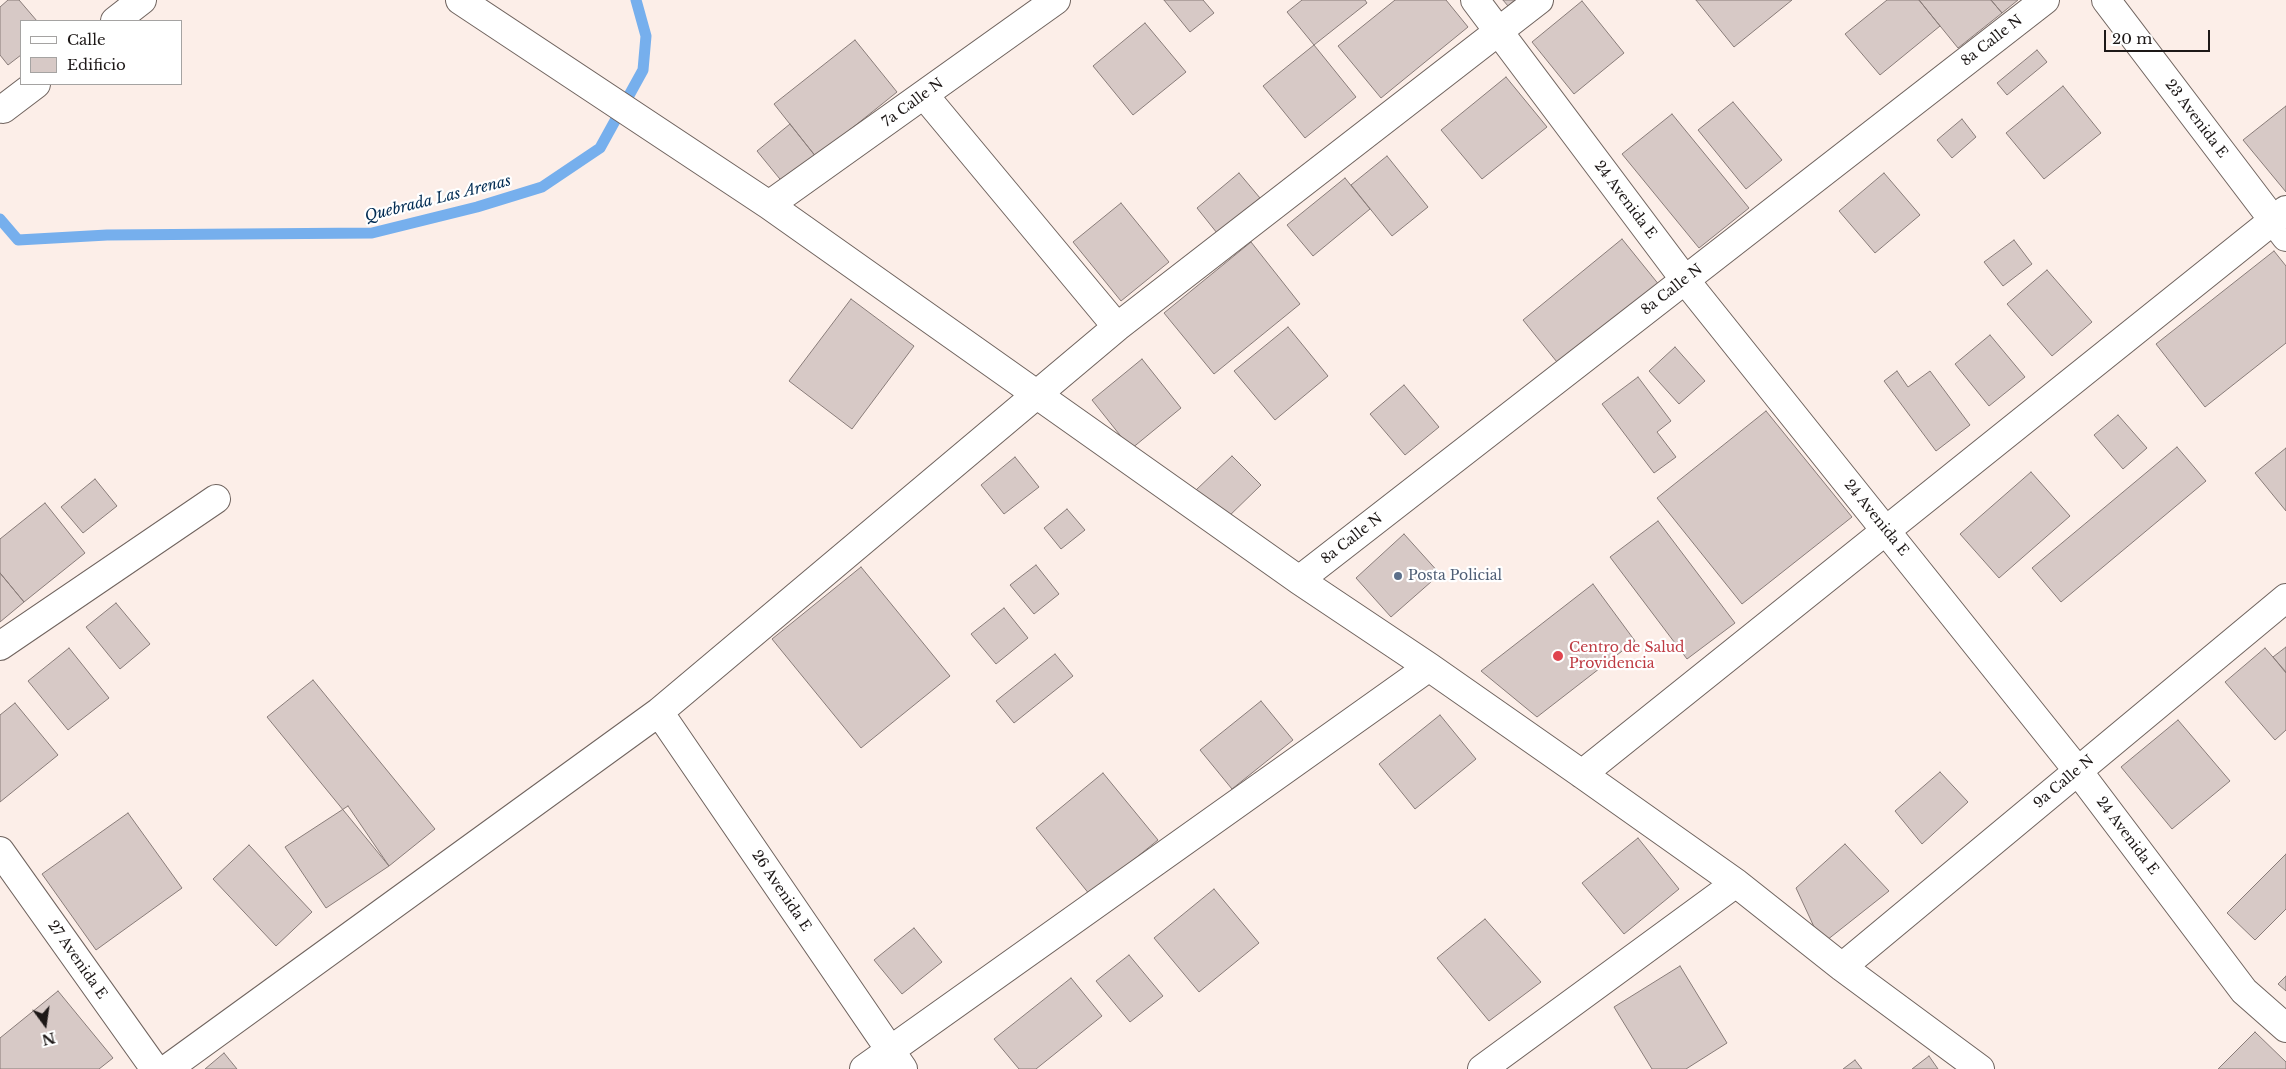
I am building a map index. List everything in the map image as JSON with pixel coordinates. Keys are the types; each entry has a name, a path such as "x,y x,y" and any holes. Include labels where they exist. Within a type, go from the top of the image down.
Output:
{"street":[{"path":"116,20 142,0"},
{"path":"460,0 769,205 1299,580 1429,667 1582,774 1736,883 1842,967 1980,1069"},
{"name":"7a Calle N","path":"769,205 1056,0"},
{"name":"24 Avenida E","path":"1475,0 1685,280 2078,771 2244,991 2286,1028"},
{"path":"167,1069 659,712 1117,327 1539,0"},
{"name":"8a Calle N","path":"1299,580 2045,0"},
{"name":"23 Avenida E","path":"2106,0 2281,222"},
{"path":"3,109 35,85"},
{"path":"924,95 1117,327"},
{"path":"1582,774 1886,530 2281,222"},
{"path":"0,646 216,498"},
{"name":"9a Calle N","path":"1842,967 2286,598"},
{"path":"864,1069 897,1060 1429,667"},
{"name":"26 Avenida E","path":"659,712 897,1060"},
{"name":"27 Avenida E","path":"0,851 155,1069"},
{"path":"1482,1069 1736,883"}],"building":[{"path":"8,0 19,0 36,20 20,20 20,56 8,65 0,55 0,7"},
{"path":"1164,0 1203,0 1214,13 1190,32"},
{"path":"1302,0 1365,0 1367,3 1314,45 1287,12"},
{"path":"1395,0 1446,0 1468,27 1381,98 1338,46"},
{"path":"1503,0 1515,0 1508,6"},
{"path":"1696,0 1792,0 1734,47"},
{"path":"1887,0 1919,0 1940,26 1880,75 1845,34"},
{"path":"1919,0 1991,0 2002,13 1958,48"},
{"path":"1991,0 2018,0 2002,13"},
{"path":"1582,1 1624,53 1574,94 1532,42"},
{"path":"1145,23 1186,72 1133,115 1093,66"},
{"path":"855,40 897,92 816,157 774,104"},
{"path":"1314,45 1356,97 1305,138 1263,86"},
{"path":"2037,50 2047,62 2007,95 1997,83"},
{"path":"1506,77 1547,127 1482,179 1441,130"},
{"path":"2063,86 2101,133 2044,179 2006,133"},
{"path":"1733,102 1782,160 1746,189 1698,130"},
{"path":"2286,106 2286,192 2243,140"},
{"path":"1672,114 1749,208 1699,248 1622,154"},
{"path":"1962,119 1976,137 1952,158 1937,140"},
{"path":"790,124 817,158 784,184 757,151"},
{"path":"1387,156 1428,207 1392,236 1351,185"},
{"path":"1239,173 1260,198 1217,233 1197,208"},
{"path":"1884,173 1920,215 1875,253 1839,211"},
{"path":"1345,178 1370,209 1313,256 1287,225"},
{"path":"1121,203 1169,262 1121,301 1073,242"},
{"path":"1622,239 1660,286 1561,367 1523,320"},
{"path":"2014,240 2032,264 2003,286 1984,262"},
{"path":"1251,242 1300,304 1214,374 1164,313"},
{"path":"2274,251 2286,266 2286,343 2205,407 2156,344"},
{"path":"2047,270 2092,322 2052,356 2007,304"},
{"path":"851,299 914,346 852,429 789,381"},
{"path":"1288,327 1328,376 1275,420 1234,371"},
{"path":"1990,335 2025,377 1989,406 1955,364"},
{"path":"1675,347 1705,381 1679,404 1649,371"},
{"path":"1142,359 1181,408 1131,449 1092,400"},
{"path":"1897,371 1908,387 1930,371 1970,425 1936,451 1884,381"},
{"path":"1638,377 1671,421 1657,432 1676,457 1654,473 1602,404"},
{"path":"1404,385 1439,427 1405,455 1370,414"},
{"path":"1766,411 1852,517 1742,604 1657,498"},
{"path":"2118,415 2147,448 2123,469 2094,435"},
{"path":"2177,447 2206,481 2061,602 2032,568"},
{"path":"2286,448 2286,511 2255,473"},
{"path":"1232,456 1261,485 1225,520 1196,490"},
{"path":"1015,457 1039,487 1004,514 981,485"},
{"path":"2031,472 2070,516 1999,578 1960,534"},
{"path":"95,479 117,506 83,533 61,507"},
{"path":"45,503 85,553 24,602 0,573 0,539"},
{"path":"1067,509 1085,530 1061,549 1044,528"},
{"path":"1658,521 1735,623 1687,659 1610,557"},
{"name":"Posta Policial","path":"1404,534 1440,574 1391,617 1356,578"},
{"path":"1036,565 1059,594 1034,614 1010,585"},
{"path":"861,567 950,676 861,748 772,639"},
{"path":"0,573 24,602 0,622"},
{"name":"Centro de Salud Providencia","path":"1593,584 1635,641 1537,717 1481,671"},
{"path":"116,603 150,644 120,669 86,627"},
{"path":"1004,608 1028,638 996,664 971,634"},
{"path":"2286,647 2286,673 2273,657"},
{"path":"69,648 109,698 68,730 28,681"},
{"path":"2265,648 2286,672 2286,730 2275,740 2225,682"},
{"path":"1055,654 1073,676 1014,723 996,701"},
{"path":"313,680 435,829 389,866 267,717"},
{"path":"1261,701 1293,740 1232,789 1200,750"},
{"path":"15,703 58,755 0,802 0,715"},
{"path":"1440,715 1476,759 1415,809 1379,764"},
{"path":"2178,720 2230,781 2172,829 2121,767"},
{"path":"1940,772 1968,802 1922,844 1895,811"},
{"path":"1103,773 1158,840 1090,895 1036,828"},
{"path":"348,806 389,866 326,908 285,847"},
{"path":"128,813 182,888 96,950 42,874"},
{"path":"1638,838 1679,889 1624,934 1582,883"},
{"path":"1845,844 1889,891 1822,944 1796,888"},
{"path":"249,845 312,912 276,946 213,879"},
{"path":"2286,854 2286,909 2255,940 2227,913"},
{"path":"1214,889 1259,943 1199,992 1154,938"},
{"path":"1485,919 1541,982 1489,1021 1437,958"},
{"path":"914,928 942,962 902,994 874,960"},
{"path":"1129,955 1163,996 1130,1022 1096,981"},
{"path":"1680,966 1727,1043 1686,1069 1652,1069 1614,1007"},
{"path":"2286,976 2286,991 2278,984"},
{"path":"1071,978 1102,1016 1036,1069 1019,1069 994,1039"},
{"path":"58,991 113,1058 99,1069 0,1069 0,1038"},
{"path":"2255,1032 2286,1062 2286,1069 2218,1069"},
{"path":"224,1053 237,1069 205,1069"},
{"path":"1929,1056 1938,1069 1912,1069"},
{"path":"1855,1060 1862,1069 1843,1069"}],"waterway":[{"name":"Quebrada Las Arenas","path":"0,219 18,240 107,235 372,233 477,207 542,187 600,148 643,70 646,36 636,0"}],"place":[{"name":"Posta Policial","path":"1398,576"},
{"name":"Centro de Salud Providencia","path":"1558,656"}]}
